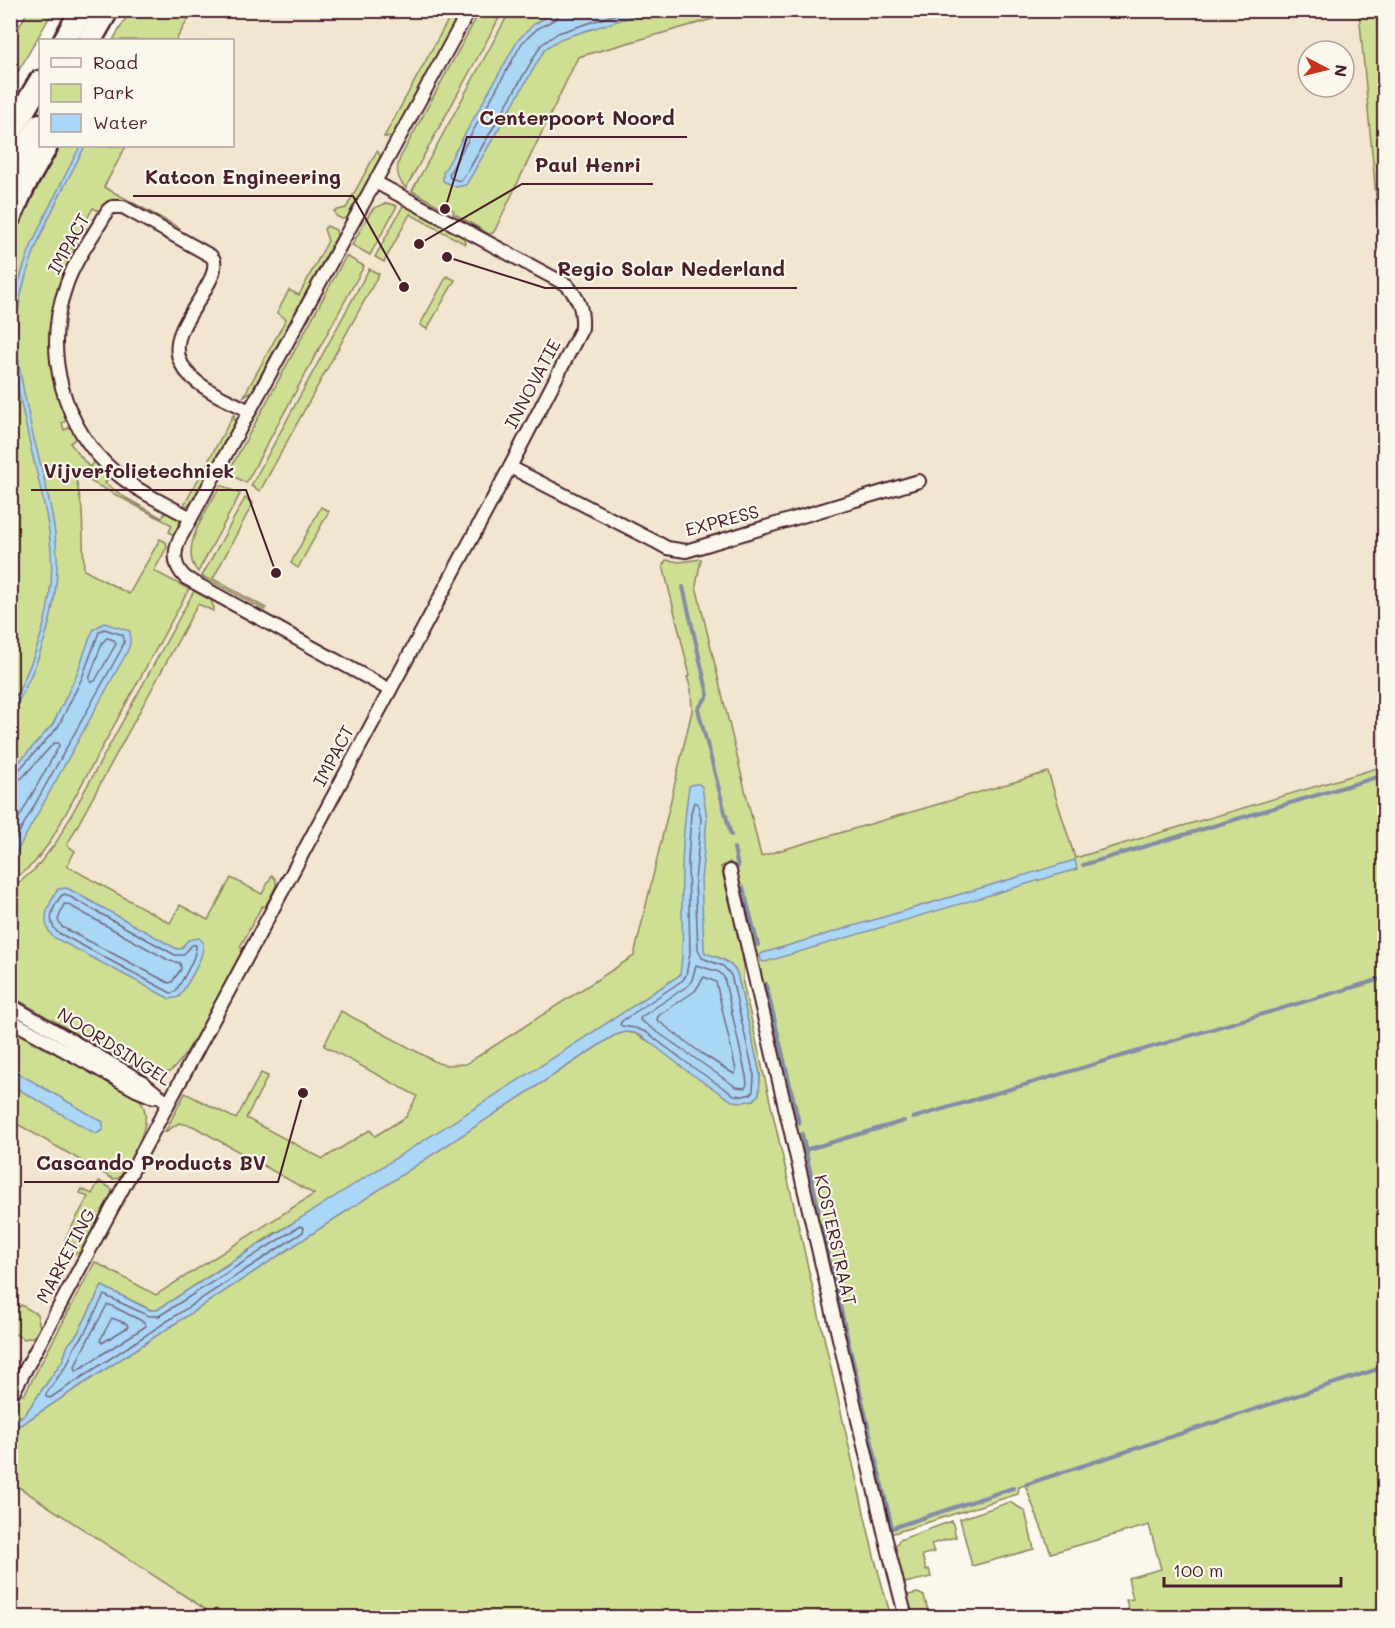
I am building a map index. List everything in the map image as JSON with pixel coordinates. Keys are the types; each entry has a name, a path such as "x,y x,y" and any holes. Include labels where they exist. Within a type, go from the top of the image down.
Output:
{"highway":[{"path":"75,31 107,10"},
{"path":"100,39 114,10"},
{"path":"10,119 39,76"},
{"path":"10,133 39,84"},
{"path":"10,176 39,126"},
{"path":"10,216 45,147"}],"street":[{"path":"390,690 186,578 177,567 175,551 469,10"},
{"name":"INNOVATIE","path":"375,182 567,285 578,298 583,313 579,336 390,690"},
{"name":"IMPACT","path":"191,518 139,490 97,456 75,423 64,396 56,349 60,306 66,285 77,263 108,210 112,207 123,207 211,256 214,260 213,275 181,332 179,341 181,363 196,383 250,411"},
{"name":"EXPRESS","path":"510,467 667,548 686,550 919,481"},
{"name":"IMPACT","path":"168,1103 390,690"},
{"name":"KOSTERSTRAAT","path":"730,871 906,1617"},
{"name":"NOORDSINGEL","path":"10,1005 141,1081 168,1103"},
{"name":"NOORDSINGEL","path":"10,1020 136,1089 168,1103"},
{"name":"MARKETING","path":"10,1393 21,1377 168,1103"}],"shaded area":[{"path":"153,11 1384,11 1384,777 737,973 137,1336 11,1441 10,710 33,445 82,147 234,147 234,39 138,39"},
{"path":"11,1482 217,1617 11,1617"}],"green space":[{"path":"28,11 53,11 11,84 11,40"},
{"path":"130,11 193,11 177,39 114,39"},
{"path":"453,11 461,11 392,136 384,137"},
{"path":"480,11 503,11 406,188 398,174 400,158"},
{"path":"510,11 565,11 539,55 557,38 637,11 741,11 578,57 495,230 489,234 453,213 454,211 448,207 446,210 412,191"},
{"path":"1359,11 1376,11 1384,108 1384,284"},
{"path":"56,147 125,147 104,187 180,228 178,232 126,203 114,202 101,212 93,208 83,226 90,231 89,233 81,229 70,247 78,252 51,354 58,393 68,420 62,423 64,430 71,427 78,437 70,443 89,467 95,461 111,475 105,483 162,518 167,510 177,516 180,522 172,534 169,532 172,525 75,473 82,509 84,570 129,594 160,539 166,542 167,547 154,571 189,589 50,842 34,863 11,882 10,608 14,586 14,564 10,520 11,241"},
{"path":"377,151 380,158 347,218 342,219 336,216 334,211 346,208"},
{"path":"387,203 397,206 370,255 352,245 374,208"},
{"path":"404,204 464,237 465,244 410,214 384,262 375,257"},
{"path":"327,226 336,230 337,236 252,391 244,396 286,319 277,313 289,290 299,295 328,241 324,229"},
{"path":"346,256 364,266 246,483 228,473"},
{"path":"369,269 379,274 260,491 251,486"},
{"path":"447,276 455,280 427,329 420,325"},
{"path":"234,414 235,423 191,504 183,507"},
{"path":"221,485 240,494 198,572 192,563 193,540 203,516"},
{"path":"245,498 253,503 213,579 266,608 265,610 202,576"},
{"path":"321,507 329,511 298,568 291,563"},
{"path":"701,559 696,586 761,856 1048,772 1075,858 1384,766 1384,1617 1131,1617 1126,1600 1133,1599 1128,1578 1161,1569 1149,1525 1051,1553 1025,1485 1019,1487 1018,1494 894,1533 887,1532 730,862 721,867 743,956 743,983 874,1556 891,1617 217,1617 11,1482 11,1413 21,1394 24,1395 95,1262 156,1295 314,1194 193,1126 179,1123 165,1132 185,1093 236,1119 261,1073 268,1076 246,1118 323,1159 370,1130 375,1136 406,1117 417,1096 324,1046 341,1011 438,1063 466,1064 634,956 692,711 691,689 687,677 690,676 663,565 666,560 680,562","holes":["701,952 726,961 737,973 760,1074 759,1094 754,1100 634,1033 625,1032 613,1036 22,1424 13,1423 26,1413 63,1360 68,1345 78,1333 102,1286 151,1310 157,1310 553,1059 680,975"]},
{"path":"194,591 211,600 213,611 198,604 67,845 75,851 67,866 170,923 180,905 208,920 231,878 262,894 272,875 276,880 276,886 265,907 262,906 240,947 243,949 197,1035 177,1065 169,1072 159,1074 149,1073 130,1065 11,996 11,890 36,868 57,841"},
{"path":"11,1027 32,1042 136,1094 144,1109 144,1130 119,1178 113,1179 11,1122"},
{"path":"99,1181 112,1189 112,1194 80,1252 69,1256 75,1244 65,1239 88,1197 80,1193 82,1189 92,1194"},
{"path":"11,1303 19,1307 21,1305 37,1314 40,1327 36,1336 24,1339 11,1332"},
{"path":"1010,1502 1025,1511 1034,1549 972,1566 960,1519"},
{"path":"952,1521 956,1537 931,1544 934,1552 922,1555 926,1570 929,1569 931,1577 905,1583 901,1581 893,1551 899,1540"},
{"path":"918,1593 924,1596 930,1617 911,1617 906,1600 908,1595"}],"water":[{"path":"560,10 649,11 560,39 545,49 466,185 456,187 443,181 443,173 518,40 534,24"},
{"path":"1376,11 1384,11 1384,108"},
{"path":"79,147 84,147 33,255 25,278 17,323 21,377 54,524 57,577 45,638 30,678 11,715 11,706 31,664 45,622 51,578 47,519 21,402 12,339 14,303 20,280 27,256"},
{"path":"104,623 130,631 130,644 127,652 11,862 11,771 53,724 76,676 94,629"},
{"path":"694,784 702,787 707,818 701,880 704,948 705,953 727,962 737,973 760,1074 759,1094 754,1100 732,1101 687,1071 643,1037 625,1032 613,1036 22,1424 13,1427 13,1423 26,1413 63,1360 68,1345 78,1333 102,1286 150,1310 157,1310 680,975 684,831 689,786"},
{"path":"1075,860 1077,869 765,962 761,961 760,955 763,953"},
{"path":"67,888 177,949 181,949 188,940 199,938 203,942 201,956 195,971 179,997 170,999 53,937 46,925 46,913 58,889"},
{"path":"11,1069 103,1122 103,1130 96,1134 11,1085"}],"waterway":[{"path":"683,587 708,695 698,709 731,835"},
{"path":"1083,865 1384,775"},
{"path":"734,848 738,867"},
{"path":"743,887 758,945"},
{"path":"913,1118 1384,978"},
{"path":"766,984 799,1123"},
{"path":"805,1150 904,1121"},
{"path":"802,1134 819,1212"},
{"path":"821,1225 892,1528 1013,1488"},
{"path":"1027,1484 1384,1367"}],"place":[{"name":"Centerpoort Noord","path":"445,209"},
{"name":"Paul Henri","path":"419,244"},
{"name":"Regio Solar Nederland","path":"447,257"},
{"name":"Katcon Engineering","path":"404,287"},
{"name":"Vijverfolietechniek","path":"276,573"},
{"name":"Cascando Products BV","path":"303,1093"}]}
